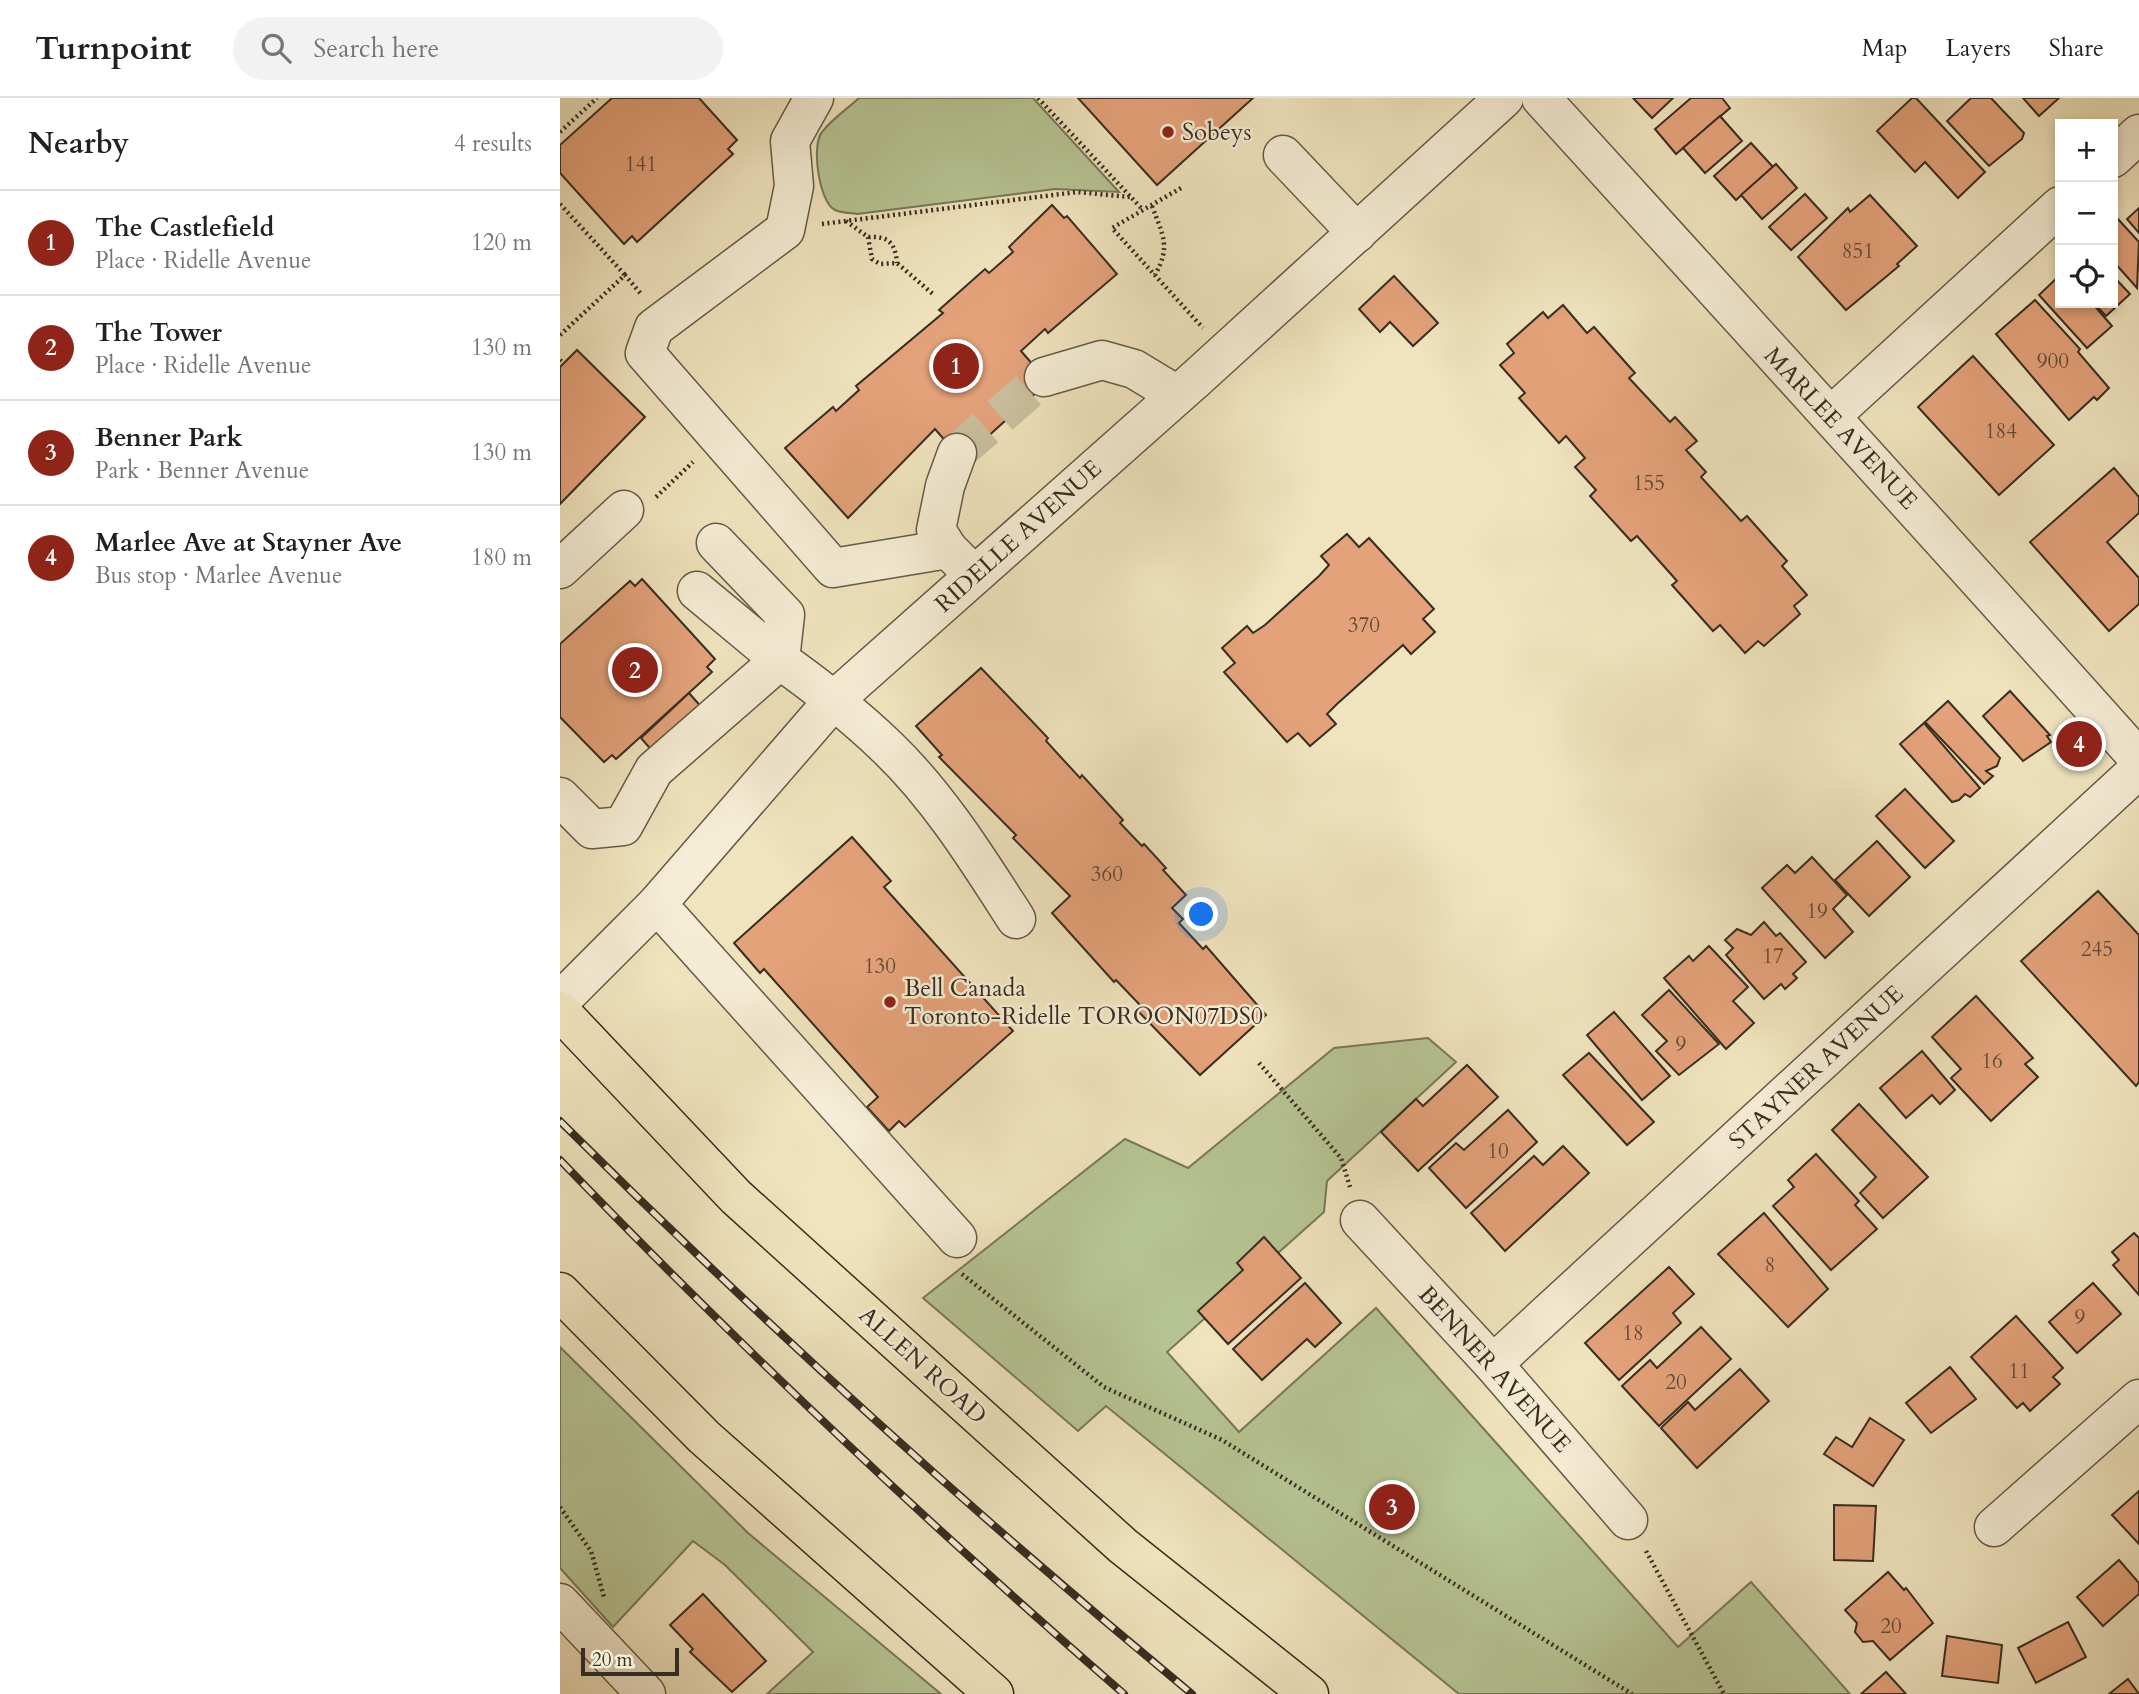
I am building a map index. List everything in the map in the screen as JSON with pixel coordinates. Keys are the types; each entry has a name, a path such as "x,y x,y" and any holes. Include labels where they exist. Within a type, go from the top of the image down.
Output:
{"highway":[{"name":"ALLEN ROAD","path":"560,1011 736,1197 1123,1546 1309,1694"},
{"path":"560,1292 704,1437 994,1694"}],"street":[{"path":"814,98 790,141 794,186 785,230 654,328 645,353 833,568 961,562"},
{"name":"RIDELLE AVENUE","path":"560,1001 657,904 833,701 961,562 1177,395 1504,98"},
{"name":"MARLEE AVENUE","path":"1541,98 1706,283 1832,415 2139,759"},
{"path":"2118,153 2139,134"},
{"path":"1283,155 1357,233"},
{"path":"1832,415 2055,211"},
{"path":"1044,377 1102,360 1134,369 1177,395"},
{"path":"957,453 944,486 936,530 961,562"},
{"path":"560,569 637,506"},
{"path":"560,797 592,829 623,826 654,770 780,660 785,615 716,543"},
{"path":"697,590 780,660 818,687 888,748 930,794 1016,919"},
{"name":"STAYNER AVENUE","path":"1493,1364 2139,769"},
{"path":"657,904 957,1238"},
{"name":"BENNER AVENUE","path":"1360,1220 1493,1364 1628,1520"},
{"path":"1994,1527 2139,1399"},
{"path":"560,1603 646,1694"}],"path":[{"path":"560,132 597,98"},
{"path":"1038,98 1143,210"},
{"path":"1181,188 1112,228 1206,331"},
{"path":"785,230 1077,191 1130,197"},
{"path":"560,204 664,321"},
{"path":"1152,206 1163,236 1166,256 1155,275"},
{"path":"846,221 867,237 881,237 890,241 896,249 897,263"},
{"path":"867,237 872,259 880,264 897,263 934,295"},
{"path":"560,335 562,330 625,275"},
{"path":"637,506 720,438"},
{"path":"1259,1063 1341,1158 1360,1220"},
{"path":"957,1238 940,1253 945,1259 1104,1387 1222,1440 1632,1694"},
{"path":"560,1507 590,1551 600,1581 607,1616 608,1653"},
{"path":"1628,1520 1724,1694"}],"green space":[{"path":"859,98 1033,98 1119,192 1055,189 857,214 837,211 829,205 821,185 817,149 822,132"},
{"path":"1428,1038 1456,1062 1327,1181 1324,1212 1167,1352 1239,1432 1376,1308 1678,1647 1751,1582 1850,1694 1459,1694 1106,1406 1078,1431 923,1298 1125,1139 1188,1168 1334,1048"},
{"path":"560,1347 748,1533 941,1694 767,1694 813,1652 725,1565 693,1541 613,1627 560,1568"}],"building":[{"path":"612,98 699,98 737,140 728,149 733,154 637,242 632,236 624,244 560,173 560,145"},
{"path":"1078,98 1253,98 1157,185"},
{"path":"1633,98 1673,98 1652,118"},
{"path":"1691,98 1722,98 1730,108 1676,154 1655,129"},
{"path":"1912,98 1916,98 1985,172 1958,198 1925,162 1915,172 1877,131"},
{"path":"1971,98 1991,98 2024,133 2022,139 1989,166 1947,121"},
{"path":"2023,98 2059,98 2039,116"},
{"path":"1720,116 1742,141 1705,173 1683,148"},
{"path":"1751,143 1773,167 1736,200 1714,176"},
{"path":"1776,164 1797,188 1762,219 1741,195"},
{"path":"1805,194 1827,218 1791,250 1769,227"},
{"path":"1870,195 1917,246 1897,264 1899,266 1846,310 1798,257 1848,208 1850,212"},
{"path":"1052,205 1064,218 1067,216 1117,274 1048,333 1045,329 1021,351 1048,382 962,460 935,429 848,518 785,448 833,407 836,411 859,390 856,386 943,313 939,310 985,269 989,273 1013,252 1009,247"},
{"path":"2139,208 2139,233 2127,219"},
{"path":"2118,219 2139,242 2137,288 2118,267"},
{"path":"1394,276 1438,323 1413,346 1390,322 1380,332 1359,309"},
{"path":"2055,280 2055,308 2096,308 2112,326 2087,348 2039,295"},
{"path":"2118,281 2130,294 2118,305"},
{"path":"2035,300 2080,349 2078,352 2109,388 2097,400 2094,397 2069,420 1996,334"},
{"path":"1563,305 1587,333 1594,327 1635,373 1629,378 1670,422 1675,417 1697,441 1686,450 1706,472 1701,477 1741,521 1747,516 1787,561 1782,566 1807,595 1794,606 1800,614 1764,646 1758,641 1745,653 1720,625 1713,631 1672,585 1677,581 1637,536 1631,541 1590,496 1596,490 1575,467 1585,458 1566,436 1559,443 1519,398 1525,393 1500,365 1514,353 1507,344 1543,312 1548,318"},
{"path":"2099,308 2115,308 2106,316"},
{"path":"577,350 645,417 560,504 560,367"},
{"path":"1973,356 2054,445 1999,495 1918,407"},
{"path":"2114,468 2139,497 2139,513 2107,542 2139,578 2139,604 2109,631 2030,542"},
{"path":"1347,534 1359,547 1369,538 1434,609 1423,619 1435,632 1411,654 1403,645 1337,704 1327,714 1336,724 1310,746 1298,733 1287,742 1224,672 1235,663 1222,648 1247,626 1253,633 1265,625 1319,576 1329,565 1321,556"},
{"path":"642,579 715,659 707,667 712,672 616,759 612,755 604,762 560,717 560,644 630,581 635,586"},
{"path":"981,668 1048,738 1046,741 1080,778 1082,775 1123,820 1120,823 1166,868 1163,870 1186,895 1172,908 1183,919 1179,923 1203,949 1206,946 1266,1015 1200,1075 1136,1009 1140,1005 1116,980 1114,982 1052,913 1070,896 1013,838 1016,835 939,757 942,755 916,726"},
{"path":"2010,691 2050,735 2047,736 2051,742 2023,761 1983,716"},
{"path":"689,693 718,726 669,770 641,738"},
{"path":"1948,701 2000,758 1997,766 1986,771 1993,776 1984,784 1925,722"},
{"path":"1924,723 1980,788 1970,797 1965,794 1952,802 1900,744"},
{"path":"1905,789 1954,841 1925,868 1876,816"},
{"name":"Bell Canada Toronto-Ridelle TOROON07DS0","path":"852,837 891,881 884,887 1013,1031 905,1127 899,1121 889,1131 867,1107 878,1097 764,969 760,973 734,943"},
{"path":"1877,841 1910,877 1869,916 1835,880"},
{"path":"1812,857 1847,895 1833,909 1853,932 1825,958 1762,888 1787,865 1795,873"},
{"path":"2098,891 2139,935 2139,1082 2136,1086 2021,961"},
{"path":"1764,922 1776,936 1780,933 1806,962 1793,974 1797,978 1785,989 1781,984 1764,999 1726,955 1733,948 1725,940 1737,929 1751,935"},
{"path":"1709,946 1748,987 1733,1001 1754,1023 1726,1049 1664,978 1689,956 1693,961"},
{"path":"1669,990 1719,1044 1679,1075 1656,1051 1667,1041 1642,1015"},
{"path":"1976,996 2033,1058 2025,1064 2038,1077 1991,1121 1951,1078 1961,1069 1932,1037"},
{"path":"1614,1012 1670,1076 1642,1100 1587,1035"},
{"path":"1922,1051 1955,1090 1940,1104 1932,1095 1906,1118 1880,1088"},
{"path":"1589,1053 1654,1122 1627,1145 1563,1075"},
{"path":"1467,1065 1498,1097 1418,1171 1381,1132 1416,1099 1423,1106"},
{"path":"1859,1104 1928,1177 1883,1218 1860,1193 1876,1177 1832,1130"},
{"path":"1508,1110 1537,1142 1466,1208 1429,1168 1456,1143 1464,1150"},
{"path":"1563,1146 1589,1173 1505,1251 1471,1213 1534,1156 1543,1165"},
{"path":"1816,1154 1859,1201 1855,1205 1877,1229 1831,1270 1773,1206 1794,1187 1788,1180"},
{"path":"1764,1213 1828,1289 1788,1327 1718,1254"},
{"path":"2134,1233 2139,1238 2139,1295 2113,1265 2119,1260 2112,1252"},
{"path":"1264,1237 1301,1278 1228,1344 1198,1311 1243,1270 1237,1263"},
{"path":"1669,1267 1694,1294 1673,1313 1681,1323 1619,1380 1585,1343"},
{"path":"1305,1283 1341,1323 1315,1347 1307,1339 1262,1380 1233,1349"},
{"path":"2093,1283 2121,1314 2077,1353 2049,1322"},
{"path":"2016,1316 2063,1368 2053,1377 2060,1384 2030,1411 2023,1403 2017,1408 1971,1357"},
{"path":"1701,1327 1731,1359 1659,1426 1622,1386 1650,1360 1657,1368"},
{"path":"1950,1367 1976,1399 1931,1433 1906,1403"},
{"path":"1740,1369 1769,1401 1697,1468 1661,1428 1688,1402 1695,1410"},
{"path":"1870,1418 1904,1440 1873,1486 1824,1454 1836,1437 1852,1447"},
{"path":"2139,1491 2139,1544 2112,1515"},
{"path":"1834,1505 1876,1506 1873,1561 1834,1560"},
{"path":"2119,1560 2139,1583 2139,1594 2103,1626 2077,1597"},
{"path":"1888,1572 1904,1590 1906,1588 1933,1623 1890,1660 1873,1641 1863,1642 1855,1632 1857,1623 1845,1610"},
{"path":"703,1594 766,1661 732,1692 690,1652 693,1649 670,1625"},
{"path":"2068,1622 2086,1657 2036,1683 2018,1648"},
{"path":"1947,1636 2002,1645 1998,1683 1942,1676"},
{"path":"1886,1672 1906,1694 1861,1694"},
{"path":"2128,1679 2139,1694 2109,1694"}],"tunnel":[{"path":"957,453 1044,377"}],"railway":[{"path":"560,1121 713,1270 870,1415 1029,1556 1192,1694"},
{"path":"560,1160 836,1433 978,1565 1124,1694"}],"place":[{"name":"Sobeys","path":"1168,132"},
{"name":"The Castlefield","path":"956,366"},
{"name":"The Tower","path":"635,670"},
{"name":"Marlee Ave at Stayner Ave","path":"2079,744"},
{"name":"Bell Canada Toronto-Ridelle TOROON07DS0","path":"890,1002"},
{"name":"Benner Park","path":"1392,1507"}]}
